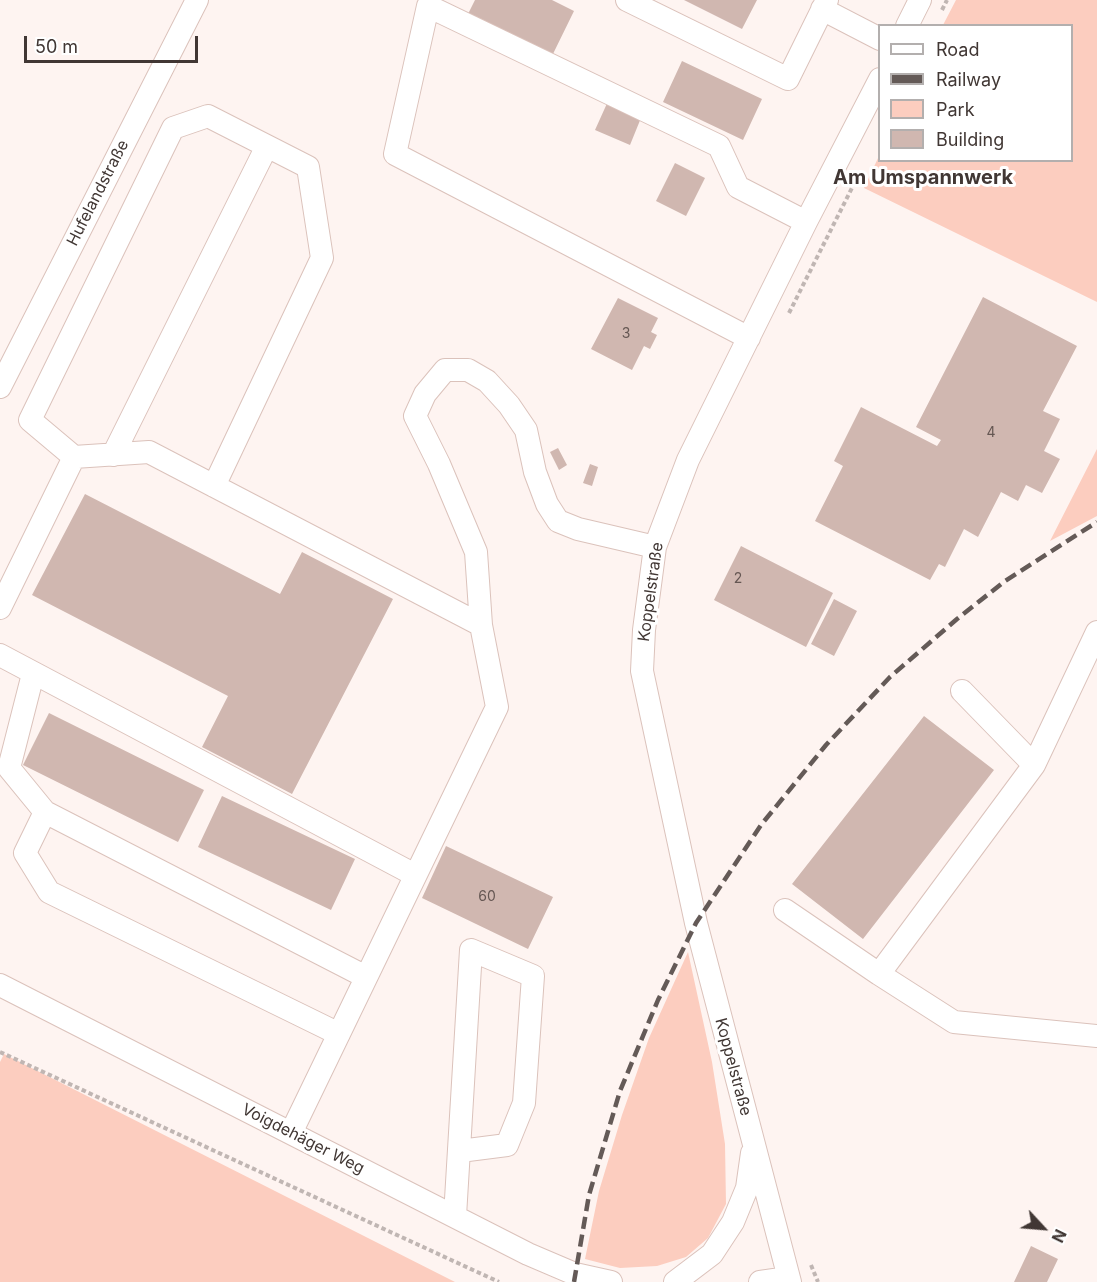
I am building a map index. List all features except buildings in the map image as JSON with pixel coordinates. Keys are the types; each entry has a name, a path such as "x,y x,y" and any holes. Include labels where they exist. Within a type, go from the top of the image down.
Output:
{"street":[{"name":"Hufelandstraße","path":"0,387 197,0"},
{"path":"627,0 788,79 825,5 878,38"},
{"path":"908,24 920,0"},
{"path":"749,338 395,154 428,6 719,146 738,187 806,222"},
{"name":"Koppelstraße","path":"753,1143 696,923 642,670 644,630 655,547 688,460 878,81"},
{"path":"214,486 322,258 308,167 208,116 173,128 30,420 74,457 149,452 214,486 481,625"},
{"path":"113,455 267,146"},
{"path":"291,1133 497,707 481,625 476,552 439,464 415,416 426,394 445,370 468,370 487,381 509,405 526,430 535,472 547,504 558,521 578,529 655,547"},
{"path":"0,608 74,457"},
{"path":"879,974 1034,765 1097,632"},
{"path":"0,655 33,675 415,875"},
{"path":"33,675 9,768 45,812 366,977"},
{"path":"962,691 1034,765"},
{"path":"45,812 25,853 49,892 339,1034"},
{"path":"784,910 954,1022 1097,1036"},
{"path":"455,1216 471,950 533,976 524,1103 507,1145 460,1151"},
{"name":"Voigdehäger Weg","path":"0,985 528,1254 575,1274 611,1282"},
{"path":"753,1143 789,1280 760,1282"},
{"path":"675,1282 712,1254 733,1222 747,1188 753,1143"}],"path":[{"path":"785,321 864,165"},
{"path":"0,1052 499,1282"},
{"path":"809,1261 818,1282"}],"green space":[{"path":"956,0 1097,0 1097,302 864,188 878,158 878,162 1073,162 1073,24 944,24"},
{"path":"1097,449 1097,516 1050,541"},
{"path":"688,952 712,1062 725,1144 726,1204 708,1238 686,1257 657,1266 620,1268 585,1259 599,1191 622,1115 649,1038"},
{"path":"4,1054 455,1282 0,1282 0,1062"}],"railway":[{"path":"574,1282 589,1195 620,1091 658,1000 696,923 761,825 826,745 890,677 1005,581 1097,522"}],"district":[{"name":"Am Umspannwerk","path":"923,178"}]}
